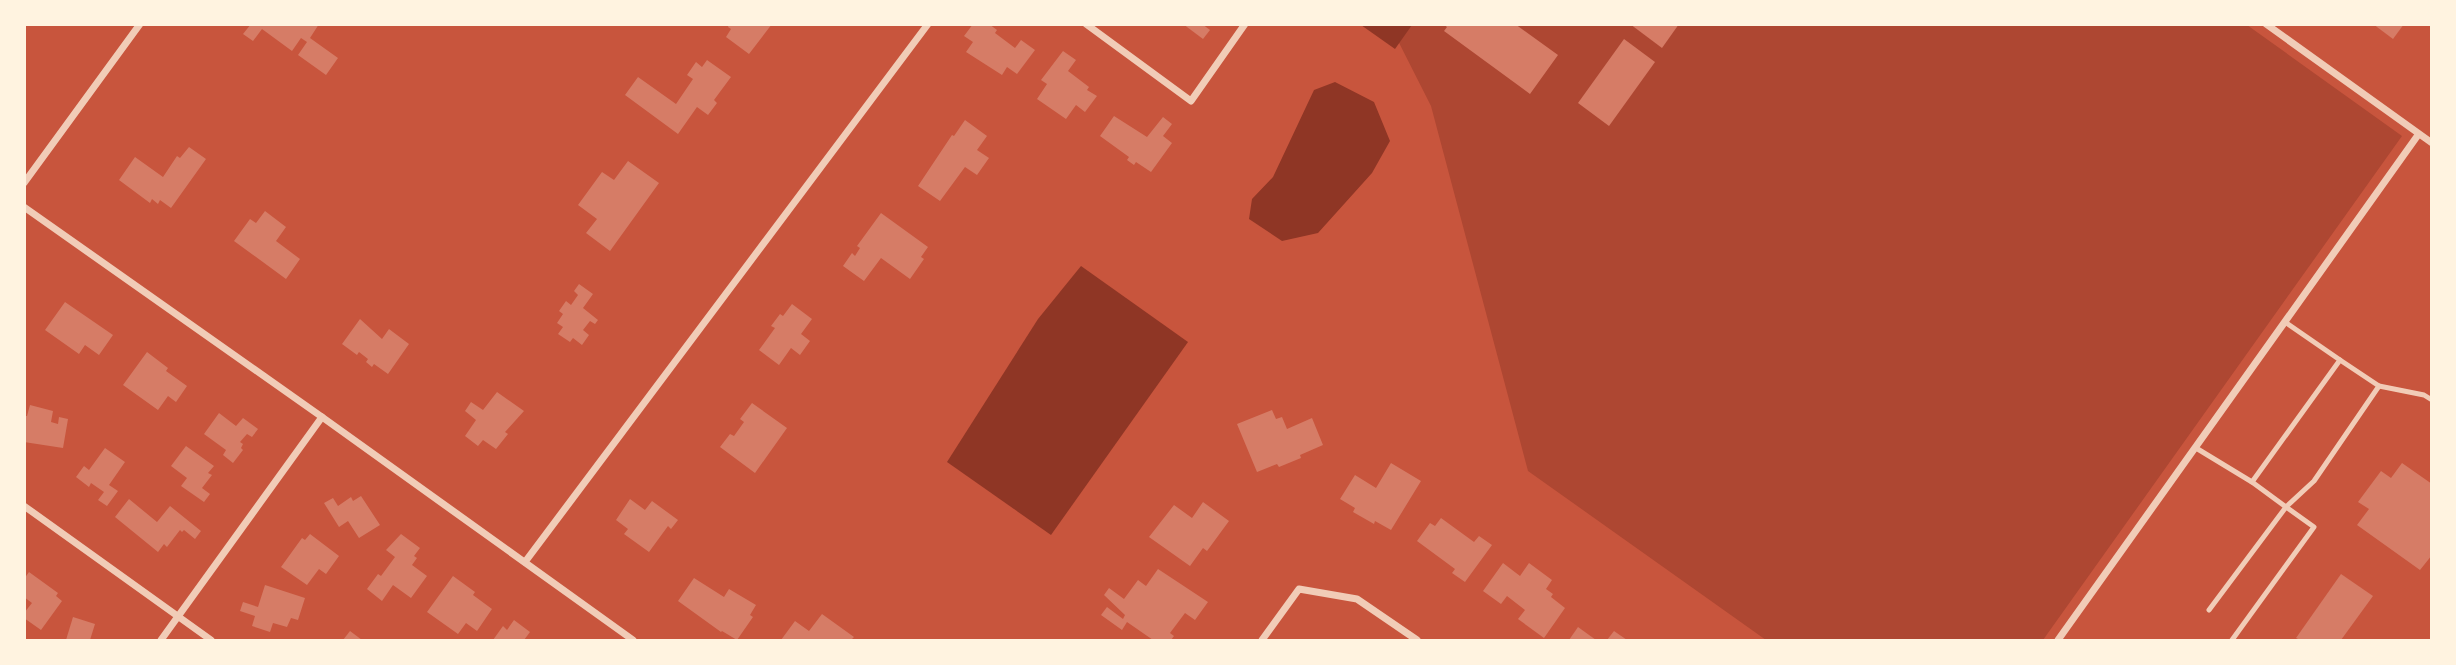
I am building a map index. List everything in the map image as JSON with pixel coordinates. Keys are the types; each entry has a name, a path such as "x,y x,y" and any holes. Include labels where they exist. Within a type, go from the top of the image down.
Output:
{"street":[{"path":"24,183 140,24"},
{"path":"525,562 928,24"},
{"path":"1086,24 1191,101 1245,24"},
{"path":"2266,24 2431,143"},
{"path":"2058,640 2418,135"},
{"path":"24,207 633,640"},
{"path":"161,640 322,417"},
{"path":"24,506 211,640"},
{"path":"1262,640 1299,589 1357,599 1417,640"}],"lane":[{"path":"2285,322 2379,386 2424,395 2431,400"},
{"path":"2252,482 2340,360"},
{"path":"2208,610 2286,507 2314,481 2379,386"},
{"path":"2196,448 2252,482 2314,527 2232,640"}],"shaded area":[{"path":"1361,25 1412,25 1395,49"},
{"path":"1390,25 2247,25 2402,136 2043,640 1766,640 1528,471 1431,106"},
{"path":"1335,82 1374,102 1390,141 1372,173 1318,233 1282,241 1249,219 1252,199 1273,177 1314,90"},
{"path":"1081,266 1188,342 1051,535 947,462 1038,319"}],"building":[{"path":"251,24 319,24 310,38 338,58 326,75 298,55 307,42 301,38 292,51 262,29 253,41 243,34"},
{"path":"729,24 772,24 749,54 726,37 731,29"},
{"path":"973,24 989,24 997,30 995,33 1015,48 1021,40 1035,50 1017,74 1007,67 1002,75 966,52 973,42 964,36"},
{"path":"1183,24 1202,24 1210,30 1203,39"},
{"path":"1443,24 1515,24 1558,55 1530,94 1444,31 1447,27"},
{"path":"1630,24 1679,24 1662,48"},
{"path":"2373,24 2404,24 2393,39"},
{"path":"1624,39 1655,62 1609,126 1578,103"},
{"path":"1063,51 1076,60 1068,71 1097,96 1085,112 1076,105 1066,119 1037,99 1047,84 1041,80"},
{"path":"707,60 731,77 714,100 717,103 708,115 697,107 678,134 625,95 638,77 676,104 693,79 687,75 696,62 702,67"},
{"path":"1114,116 1147,137 1163,117 1172,124 1163,136 1172,143 1151,172 1136,162 1134,165 1127,160 1129,157 1100,136"},
{"path":"965,120 987,136 977,150 989,158 977,175 965,167 940,201 918,186"},
{"path":"189,147 206,159 171,208 160,200 158,204 152,199 150,203 119,180 135,157 163,177 177,156 180,158"},
{"path":"628,161 659,183 610,251 586,233 597,219 578,205 602,172 614,180"},
{"path":"265,211 286,227 276,241 300,259 286,279 234,241 250,219 256,223"},
{"path":"881,213 928,247 921,257 924,259 910,279 881,258 864,281 843,266 852,253 855,256 860,248 857,246"},
{"path":"579,284 593,294 583,308 598,320 595,324 590,321 583,330 589,335 582,345 573,338 570,342 558,334 563,327 557,323 563,314 559,311 566,301 571,305 578,295 574,291"},
{"path":"65,302 113,335 99,355 85,345 79,354 45,330"},
{"path":"792,304 812,319 801,334 810,341 800,355 791,348 779,365 759,350 775,328 771,326"},
{"path":"360,319 382,339 389,329 409,344 388,374 374,364 372,367 366,362 368,359 359,352 357,355 342,344"},
{"path":"147,352 168,368 166,371 187,386 176,402 168,396 158,410 123,385"},
{"path":"497,392 524,411 505,432 508,434 496,449 483,440 478,446 465,436 476,420 465,411 471,402 483,410"},
{"path":"752,403 787,428 755,473 720,447 730,434 734,436 744,422 740,419"},
{"path":"30,405 53,411 51,422 58,424 59,417 68,419 63,448 24,442 24,416 27,416"},
{"path":"1272,410 1276,419 1282,417 1287,429 1312,418 1323,445 1279,467 1277,464 1257,472 1237,424"},
{"path":"219,413 236,426 243,418 258,429 252,437 247,434 240,442 243,444 243,450 233,463 223,455 226,450 204,434"},
{"path":"186,446 214,466 208,473 212,475 202,488 210,494 204,502 181,486 187,478 171,466"},
{"path":"105,448 125,462 109,485 118,491 107,506 98,500 104,492 91,483 89,487 76,477 84,466 89,470"},
{"path":"1391,463 1421,481 1391,530 1353,512 1355,508 1340,499 1355,475 1376,488"},
{"path":"2402,463 2432,484 2432,555 2420,570 2357,525 2369,509 2358,502 2381,471 2391,478"},
{"path":"361,496 380,525 359,538 348,521 339,527 324,503 333,498 338,506 351,497 353,501"},
{"path":"129,499 157,522 170,506 201,531 195,539 180,530 167,547 164,544 158,552 115,517"},
{"path":"630,499 645,510 652,501 678,520 671,529 668,526 649,552 624,534 628,529 616,520"},
{"path":"1203,502 1229,521 1207,551 1203,548 1190,566 1149,537 1174,505 1192,518"},
{"path":"1441,518 1474,542 1479,536 1492,545 1465,582 1452,573 1455,569 1417,541 1430,523 1435,526"},
{"path":"310,534 339,556 326,574 319,569 307,585 281,567 302,538 305,540"},
{"path":"401,534 420,548 412,565 427,576 411,598 393,585 382,601 367,589 395,557 386,550"},
{"path":"1503,563 1520,576 1529,563 1552,580 1546,589 1553,594 1551,597 1565,608 1544,638 1518,619 1525,610 1507,596 1501,604 1483,591"},
{"path":"1158,569 1208,602 1195,620 1185,613 1170,633 1174,636 1171,640 1153,640 1127,622 1122,630 1101,615 1107,607 1123,619 1125,615 1104,595 1109,588 1124,599 1138,580 1146,586"},
{"path":"29,572 58,593 56,596 62,601 41,630 24,618 24,613 32,603 24,597 24,579"},
{"path":"2341,574 2373,596 2341,640 2296,638"},
{"path":"453,576 492,609 477,631 466,623 458,634 427,612"},
{"path":"694,578 724,597 729,589 756,605 750,615 753,617 737,640 721,632 678,601"},
{"path":"265,585 305,598 298,620 291,618 287,627 273,623 270,632 252,626 255,616 240,611 243,602 258,607"},
{"path":"822,614 854,637 851,640 781,640 795,621 809,631"},
{"path":"73,617 95,624 90,640 66,640"},
{"path":"514,620 530,632 524,640 493,640 503,626 507,630"},
{"path":"1578,627 1596,640 1569,640"},
{"path":"350,631 362,640 343,640"},
{"path":"1614,631 1627,640 1607,640"}]}
